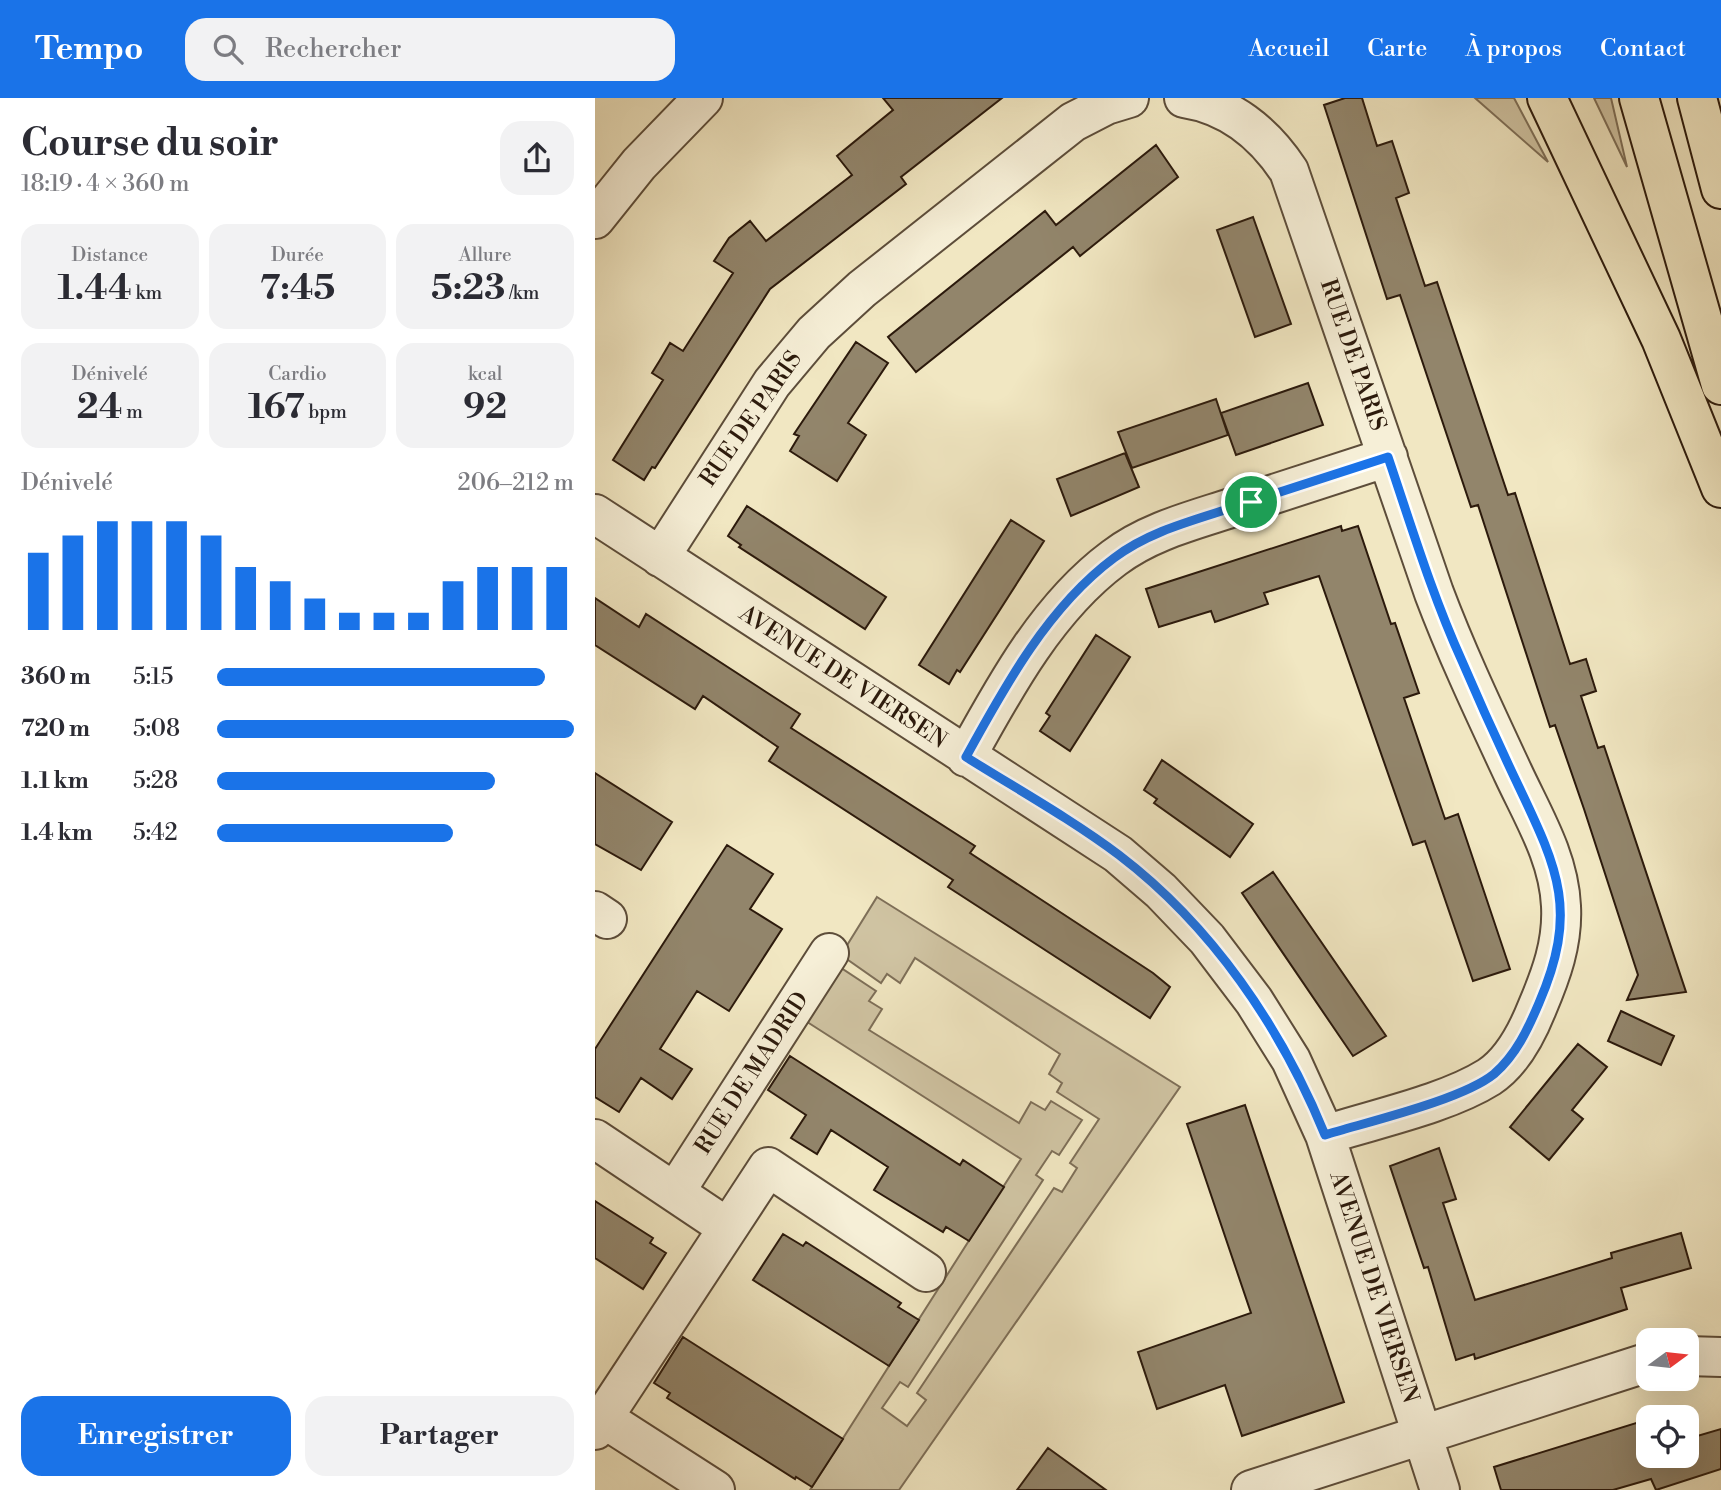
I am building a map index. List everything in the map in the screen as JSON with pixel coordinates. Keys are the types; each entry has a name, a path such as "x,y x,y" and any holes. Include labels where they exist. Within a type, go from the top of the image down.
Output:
{"highway":[{"path":"1547,98 1661,339 1721,488"},
{"path":"1639,98 1721,385"},
{"path":"1697,98 1721,189"}],"street":[{"path":"595,219 639,164 703,98"},
{"name":"RUE DE PARIS","path":"660,557 772,383 836,310 1073,122 1106,105 1129,98"},
{"name":"RUE DE PARIS","path":"1184,98 1234,115 1268,143 1289,171 1450,634 1547,843 1559,883 1561,926 1553,972 1528,1030 1504,1064 1492,1075 1457,1093 1325,1135"},
{"path":"966,757 1046,628 1077,591 1115,557 1138,542 1182,524 1388,457"},
{"name":"AVENUE DE VIERSEN","path":"595,514 1118,854 1184,914 1254,1001 1291,1060 1325,1135 1440,1490"},
{"name":"RUE DE MADRID","path":"675,1192 829,953"},
{"path":"595,1139 729,1228"},
{"path":"715,1490 599,1424 768,1167 926,1272"},
{"path":"1699,1356 1721,1357"},
{"path":"1251,1490 1636,1367"}],"shaded area":[{"path":"1475,98 1514,98 1548,162"},
{"path":"1594,98 1611,98 1627,167"},
{"path":"877,897 1180,1087 899,1490 810,1490 1021,1159 801,1018 835,964 876,991 869,1001 882,1009 869,1030 1019,1123 1031,1102 1045,1110 1051,1101 1082,1120 1059,1155 1052,1151 1036,1175 1043,1180 908,1387 900,1382 882,1408 907,1426 926,1400 917,1393 1054,1188 1062,1192 1077,1168 1070,1163 1099,1119 1057,1092 1062,1083 1049,1074 1060,1054 915,958 900,983 887,974 881,983 841,955"}],"building":[{"path":"883,98 1002,98 901,177 906,184 770,289 655,468 652,467 644,480 613,460 663,380 652,373 670,343 683,351 733,273 714,261 729,238 750,221 766,241 852,175 837,156 893,110"},
{"path":"1345,98 1362,98 1377,146 1392,141 1409,193 1396,198 1425,286 1437,282 1508,495 1515,493 1570,664 1586,659 1596,691 1581,696 1598,748 1604,746 1686,992 1627,1000 1638,975 1584,809 1555,725 1550,727 1478,505 1471,507 1400,295 1387,299 1324,105"},
{"path":"1156,145 1178,177 1080,256 1073,247 916,372 888,337 1045,211 1056,225"},
{"path":"1253,217 1291,324 1255,337 1217,230"},
{"path":"856,342 888,363 848,423 866,435 837,481 790,451 799,436 794,434"},
{"path":"1308,383 1323,425 1236,455 1221,413"},
{"path":"1216,399 1228,435 1132,468 1118,432"},
{"path":"1125,453 1139,487 1071,516 1057,479"},
{"path":"747,506 886,597 865,629 739,547 741,545 728,536"},
{"path":"1011,520 1044,541 960,672 957,670 949,684 919,665"},
{"path":"1341,526 1342,531 1358,526 1391,624 1395,623 1419,693 1404,698 1445,819 1458,814 1510,969 1473,981 1425,841 1413,845 1319,576 1264,593 1268,604 1215,622 1211,611 1159,627 1146,589"},
{"path":"595,598 639,627 646,614 800,714 791,728 975,846 970,853 1153,973 1170,987 1150,1018 948,887 953,880 769,761 778,747 703,696 695,709 595,645"},
{"path":"1096,635 1130,657 1070,751 1040,731 1050,716 1046,713"},
{"path":"1162,760 1253,824 1230,857 1154,803 1157,799 1144,790"},
{"path":"595,773 672,822 641,870 595,844"},
{"path":"727,845 773,874 750,909 782,929 729,1011 697,991 660,1049 692,1069 672,1099 641,1078 619,1112 595,1097 595,1049"},
{"path":"1273,872 1386,1036 1353,1056 1242,893"},
{"path":"1621,1011 1674,1036 1661,1065 1608,1041"},
{"path":"1578,1044 1607,1067 1572,1110 1583,1119 1549,1160 1510,1127"},
{"path":"790,1056 960,1165 963,1160 1004,1187 969,1241 946,1227 943,1232 874,1190 888,1167 831,1130 817,1154 791,1138 806,1115 768,1090"},
{"path":"1245,1105 1344,1402 1242,1436 1225,1385 1157,1409 1138,1352 1251,1313 1187,1124"},
{"path":"1439,1148 1456,1199 1443,1203 1475,1300 1612,1258 1611,1253 1681,1233 1691,1268 1621,1288 1627,1309 1475,1359 1474,1354 1456,1360 1428,1267 1424,1268 1390,1166"},
{"path":"595,1201 653,1238 650,1243 666,1253 643,1289 595,1258"},
{"path":"783,1234 803,1246 806,1242 901,1303 898,1307 919,1320 889,1366 753,1280"},
{"path":"683,1337 843,1439 812,1487 667,1398 670,1393 654,1383"},
{"path":"1636,1423 1636,1468 1699,1468 1699,1435 1721,1429 1721,1469 1656,1490 1651,1479 1613,1490 1501,1490 1494,1467"},
{"path":"1048,1448 1106,1490 1017,1490"}],"route":[{"path":"1388,457 1445,621 1482,707 1547,843 1559,883 1561,926 1553,972 1528,1030 1504,1064 1492,1075 1457,1093 1325,1135 1291,1060 1254,1001 1229,966 1184,914 1118,854 966,757 1046,628 1060,609 1095,573 1138,542 1182,524 1251,502 1388,457"}]}
